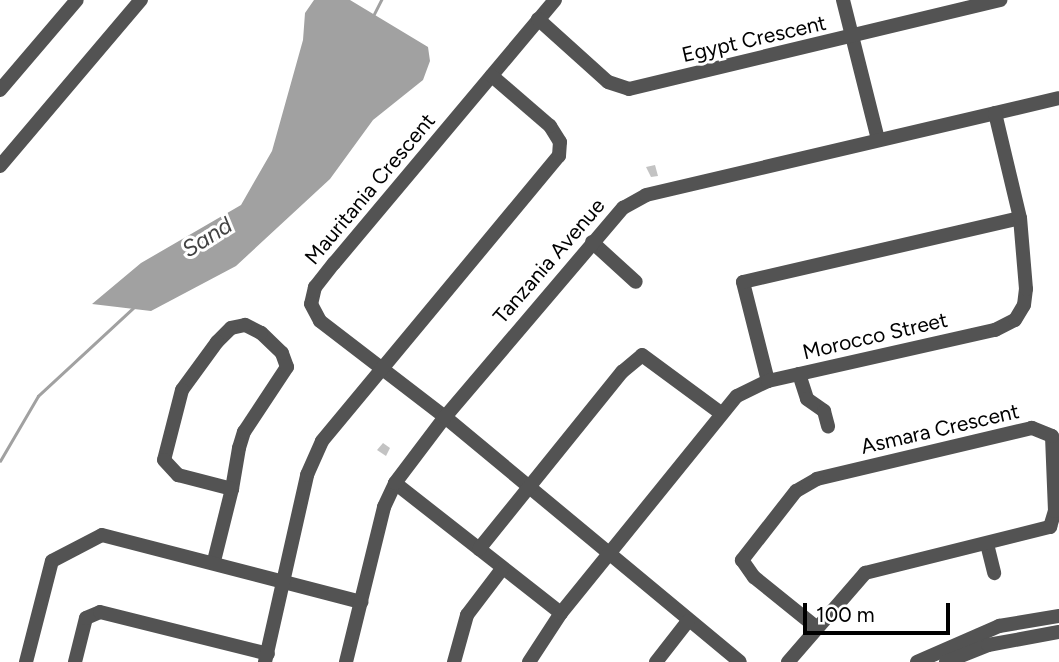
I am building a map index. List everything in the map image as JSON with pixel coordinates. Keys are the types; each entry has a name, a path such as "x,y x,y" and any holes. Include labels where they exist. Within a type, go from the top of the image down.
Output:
{"street":[{"path":"0,90 77,0"},
{"path":"0,166 141,0"},
{"name":"Mauritania Crescent","path":"555,0 311,296 320,321 444,417 528,491 740,662"},
{"path":"843,0 878,139"},
{"name":"Egypt Crescent","path":"538,19 608,82 629,89 1001,0"},
{"path":"75,662 86,618 100,612 267,658 314,457 322,441 384,371 559,156 561,142 550,126 492,76"},
{"name":"Tanzania Avenue","path":"345,662 384,507 395,483 444,417 623,208 646,195 1059,98"},
{"name":"Morocco Street","path":"529,662 561,613 737,396 768,382 995,330 1015,320 1024,305 1026,289 1020,218 995,113"},
{"path":"768,382 743,282 1020,218"},
{"path":"592,242 636,282"},
{"path":"214,561 232,489 244,432 287,368 282,354 261,332 245,324 232,328 217,342 182,390 164,460 178,475 232,489"},
{"path":"479,550 622,372 642,355 722,414"},
{"path":"799,374 807,400 824,411 828,426"},
{"name":"Asmara Crescent","path":"1032,428 1048,431 1055,450 1053,522 1045,530 865,573 816,627 754,577 743,560 804,485 1032,428"},
{"path":"395,483 561,613"},
{"path":"26,662 52,561 74,546 102,535 214,561 361,602"},
{"path":"986,544 994,573"},
{"path":"454,662 467,615 502,569"},
{"path":"917,662 999,626 1059,615"},
{"path":"656,662 688,621"},
{"path":"788,662 816,627"},
{"path":"946,662 988,645 1059,632"}],"water":[{"path":"314,0 350,0 428,47 430,61 423,80 373,120 330,179 236,266 151,311 92,304 141,263 241,205 272,151 303,40 305,13"}],"building":[{"path":"655,165 658,176 651,177 646,167"},
{"path":"383,443 390,448 386,456 377,450"}],"waterway":[{"name":"Sand","path":"373,16 381,0"},
{"name":"Sand","path":"0,461 38,396 134,307"}]}
